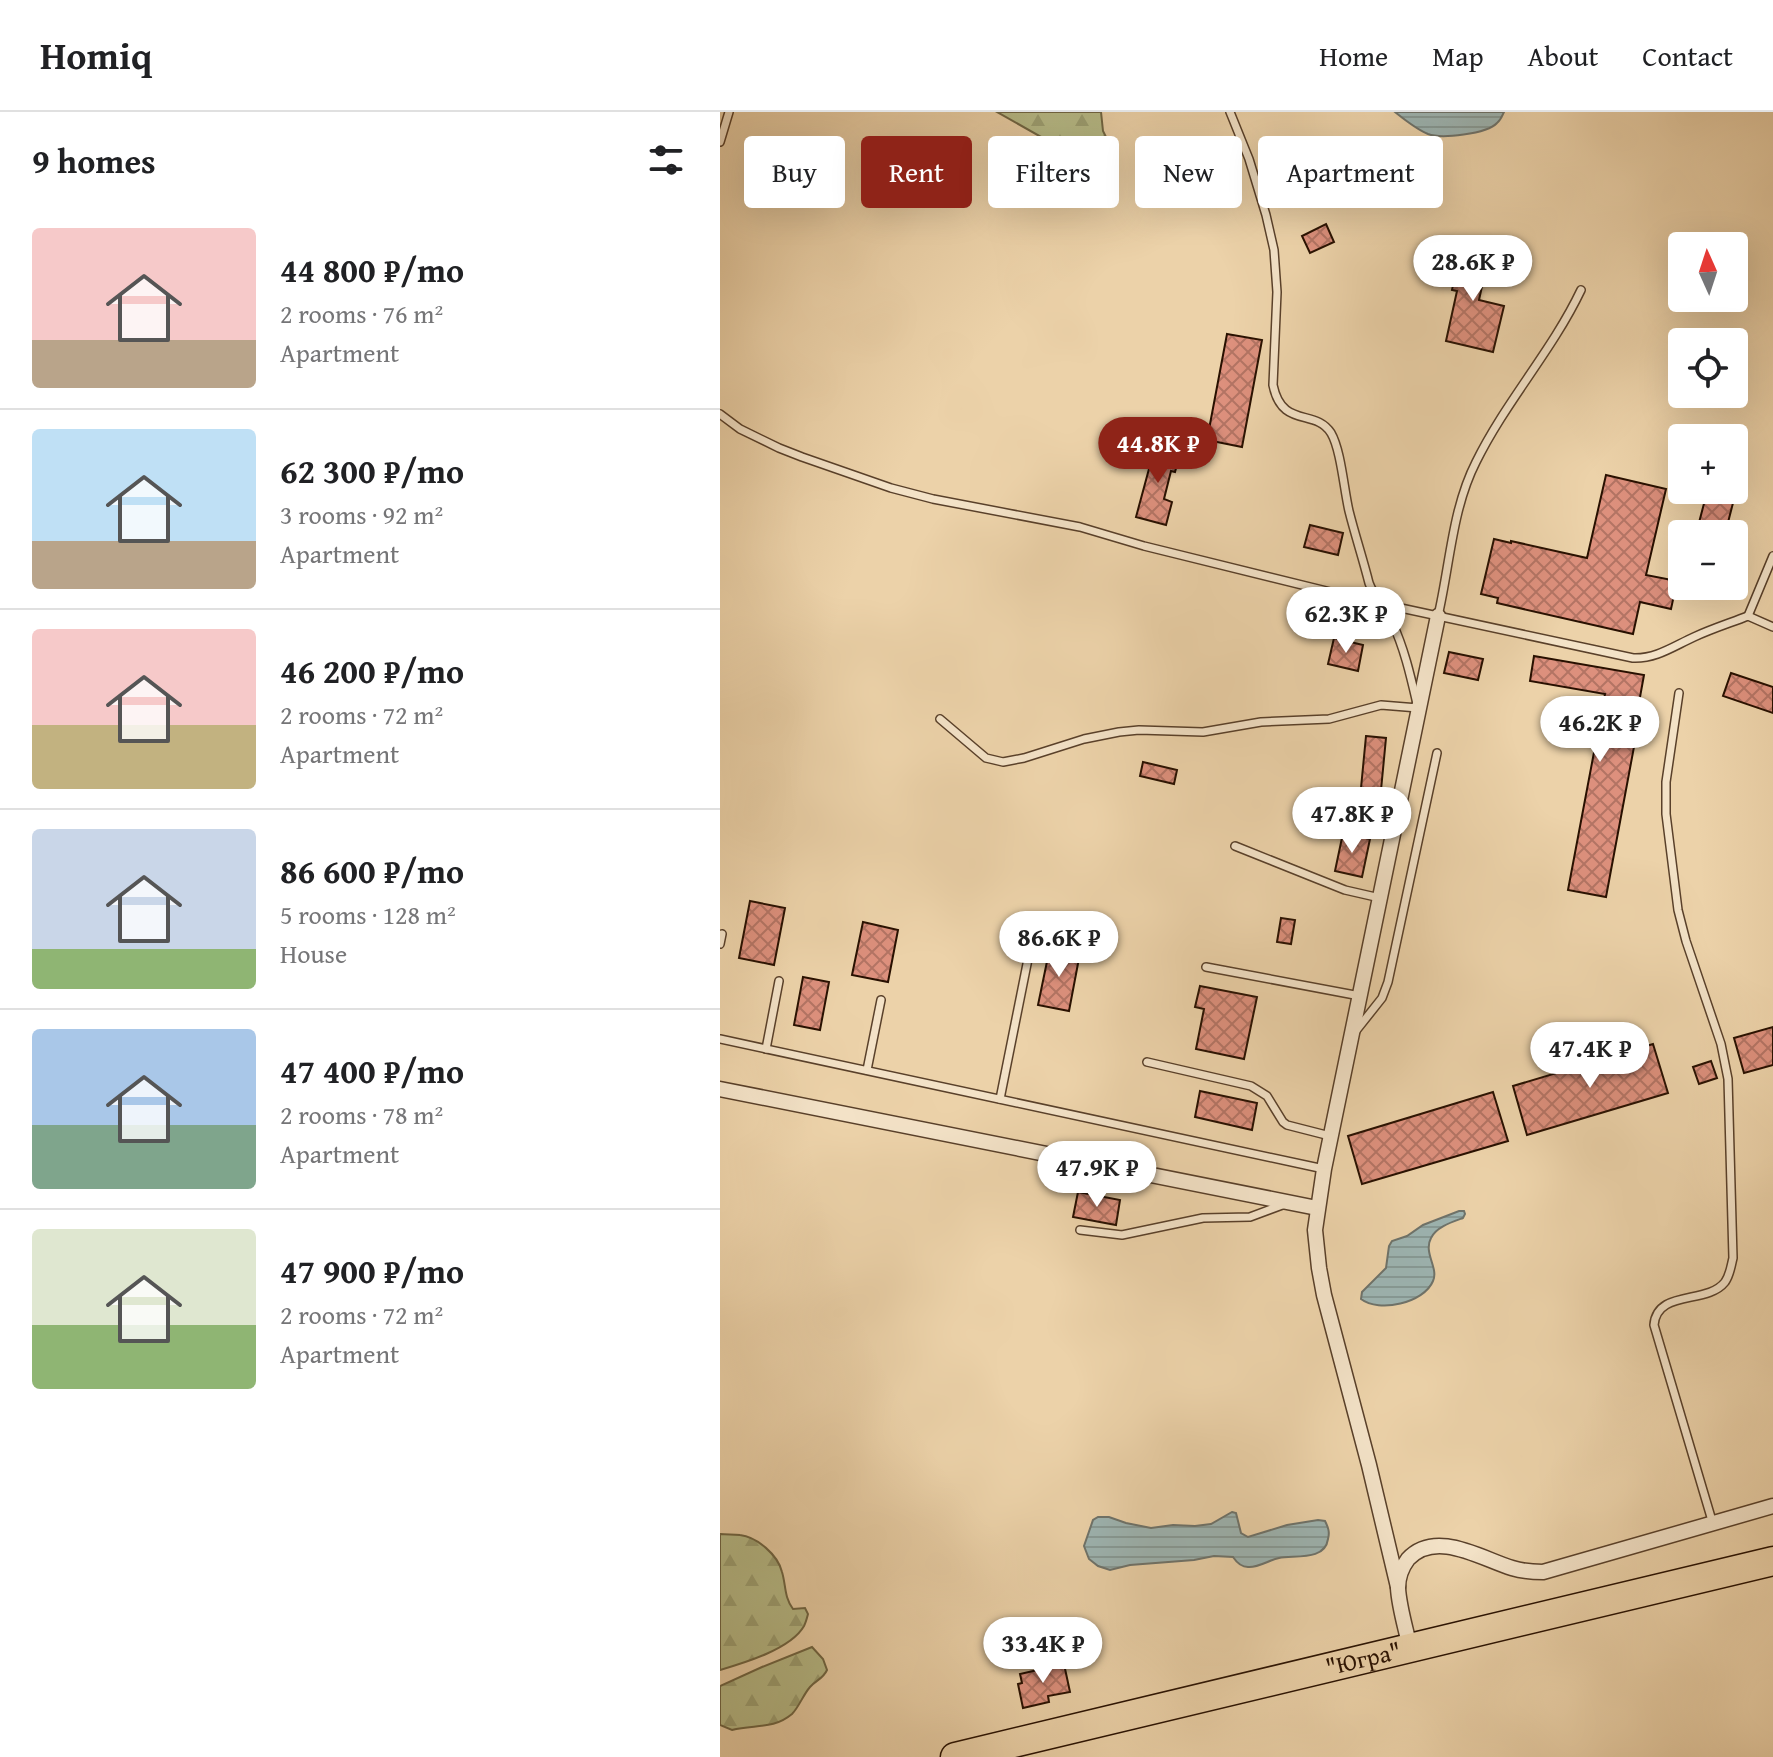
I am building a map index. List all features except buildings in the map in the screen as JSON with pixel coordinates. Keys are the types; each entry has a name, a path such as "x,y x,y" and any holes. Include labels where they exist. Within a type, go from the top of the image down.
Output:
{"highway":[{"name":"\"Югра\"","path":"955,1757 1773,1561"}],"street":[{"path":"1410,1648 1369,1465 1324,1295 1315,1230 1324,1169 1438,616"},
{"path":"720,1089 1317,1208"},
{"path":"1398,1587 1400,1572 1406,1561 1426,1548 1452,1548 1514,1569 1543,1572 1773,1506"}],"lane":[{"path":"720,142 729,112"},
{"path":"940,719 986,758 1003,762 1119,732 1203,732 1261,722 1329,719 1381,705 1418,708 1406,656 1382,603 1369,583 1332,435 1321,424 1290,413 1280,406 1276,398 1273,385 1277,292 1274,250 1254,173 1230,112"},
{"path":"1438,616 1455,526 1475,462 1568,318 1581,290"},
{"path":"720,414 740,429 768,443 891,488 1080,527 1359,599 1642,658 1657,655 1748,616 1773,627"},
{"path":"1748,616 1773,556"},
{"path":"1679,693 1666,782 1666,814 1678,910 1721,1044 1728,1079 1733,1258 1724,1283 1712,1291 1668,1303 1660,1308 1654,1325 1713,1524"},
{"path":"1351,1036 1382,998 1388,982 1437,753"},
{"path":"1235,846 1345,890 1380,898"},
{"path":"1000,1099 1035,924"},
{"path":"720,944 722,934"},
{"path":"1206,967 1360,996"},
{"path":"766,1049 779,981"},
{"path":"867,1070 881,1000"},
{"path":"720,1039 1324,1169"},
{"path":"1147,1062 1251,1086 1267,1096 1287,1125 1331,1136"},
{"path":"1080,1230 1122,1235 1203,1218 1250,1217 1289,1203"}],"green space":[{"path":"997,112 1101,112 1106,136 1039,136"},
{"path":"720,1534 747,1536 766,1548 780,1566 793,1609 805,1608 808,1614 804,1626 789,1642 766,1654 720,1670"},
{"path":"812,1647 823,1659 827,1670 810,1687 792,1714 763,1726 732,1730 720,1725 720,1686"}],"water":[{"path":"1395,112 1504,112 1492,127 1464,134 1434,135"},
{"path":"1464,1211 1463,1218 1440,1228 1431,1238 1429,1249 1434,1276 1428,1289 1400,1304 1379,1305 1361,1299 1362,1292 1386,1268 1392,1241"},
{"path":"1232,1512 1236,1513 1241,1533 1248,1537 1287,1525 1325,1521 1328,1530 1326,1546 1308,1556 1279,1558 1252,1567 1241,1565 1233,1557 1214,1556 1110,1570 1089,1559 1084,1546 1093,1520 1098,1517 1151,1528 1211,1524"}]}
